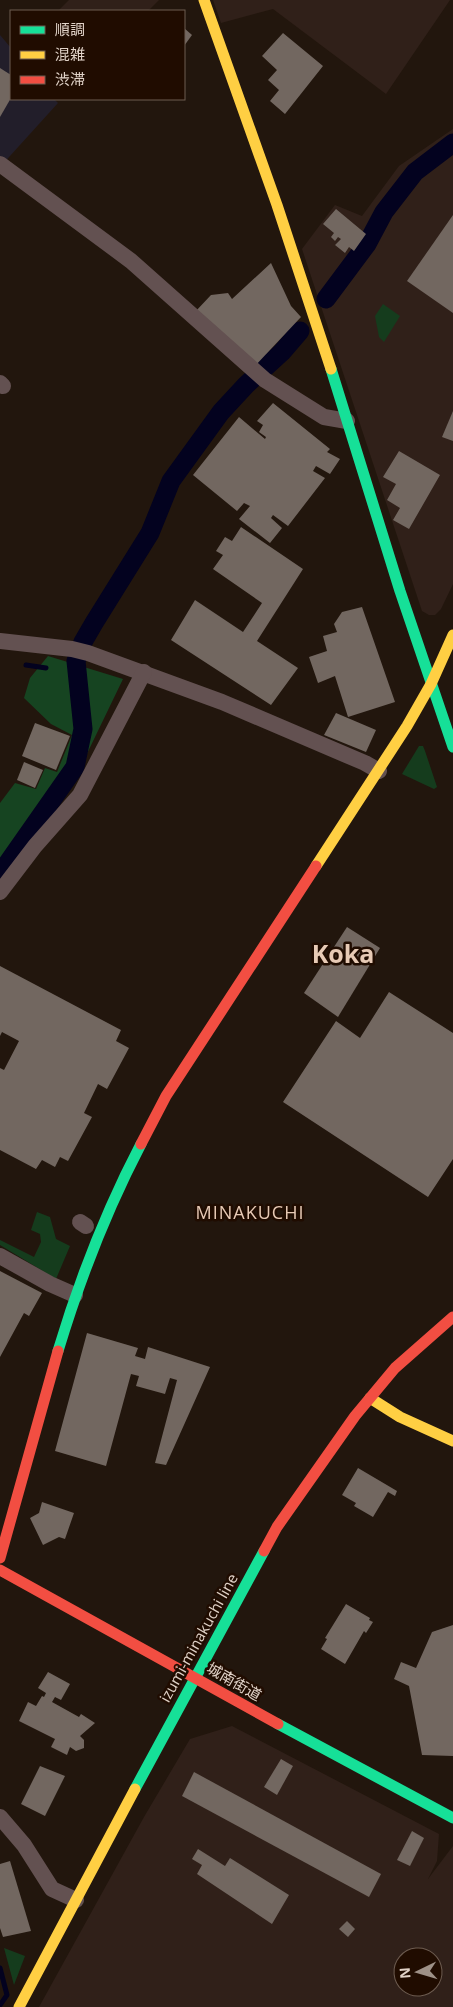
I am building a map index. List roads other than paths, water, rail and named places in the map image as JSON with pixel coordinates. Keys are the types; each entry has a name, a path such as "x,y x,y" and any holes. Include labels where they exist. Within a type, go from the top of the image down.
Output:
{"street":[{"path":"204,0 239,95 347,421 431,684 453,746"},
{"path":"0,164 131,261 258,374 324,417 347,421"},
{"path":"0,1558 53,1365 75,1295 97,1236 166,1096 379,771 431,684 453,635"},
{"path":"0,641 77,650 144,672 242,710 365,763 379,771"},
{"path":"0,892 35,846 80,795 144,672"},
{"path":"0,1256 50,1284 75,1295"},
{"name":"izumi-minakuchi line","path":"19,2007 277,1527 339,1438 395,1368 453,1316"},
{"path":"370,1398 389,1413 412,1425 453,1441"},
{"name":"城南街道","path":"0,1570 351,1765 453,1818"},
{"path":"0,1817 24,1845 52,1889 76,1900"}],"waterway":[{"path":"326,299 367,244 384,212 415,172 453,143"},
{"path":"0,874 75,767 83,729 76,661 83,642 150,533 171,481 221,412 246,385 282,352 300,331"},
{"path":"26,665 46,668"},
{"path":"73,677 77,678"},
{"path":"0,1968 7,1995 0,2005"}],"district":[{"name":"Koka","path":"343,954"},
{"name":"MINAKUCHI","path":"250,1213"}]}
